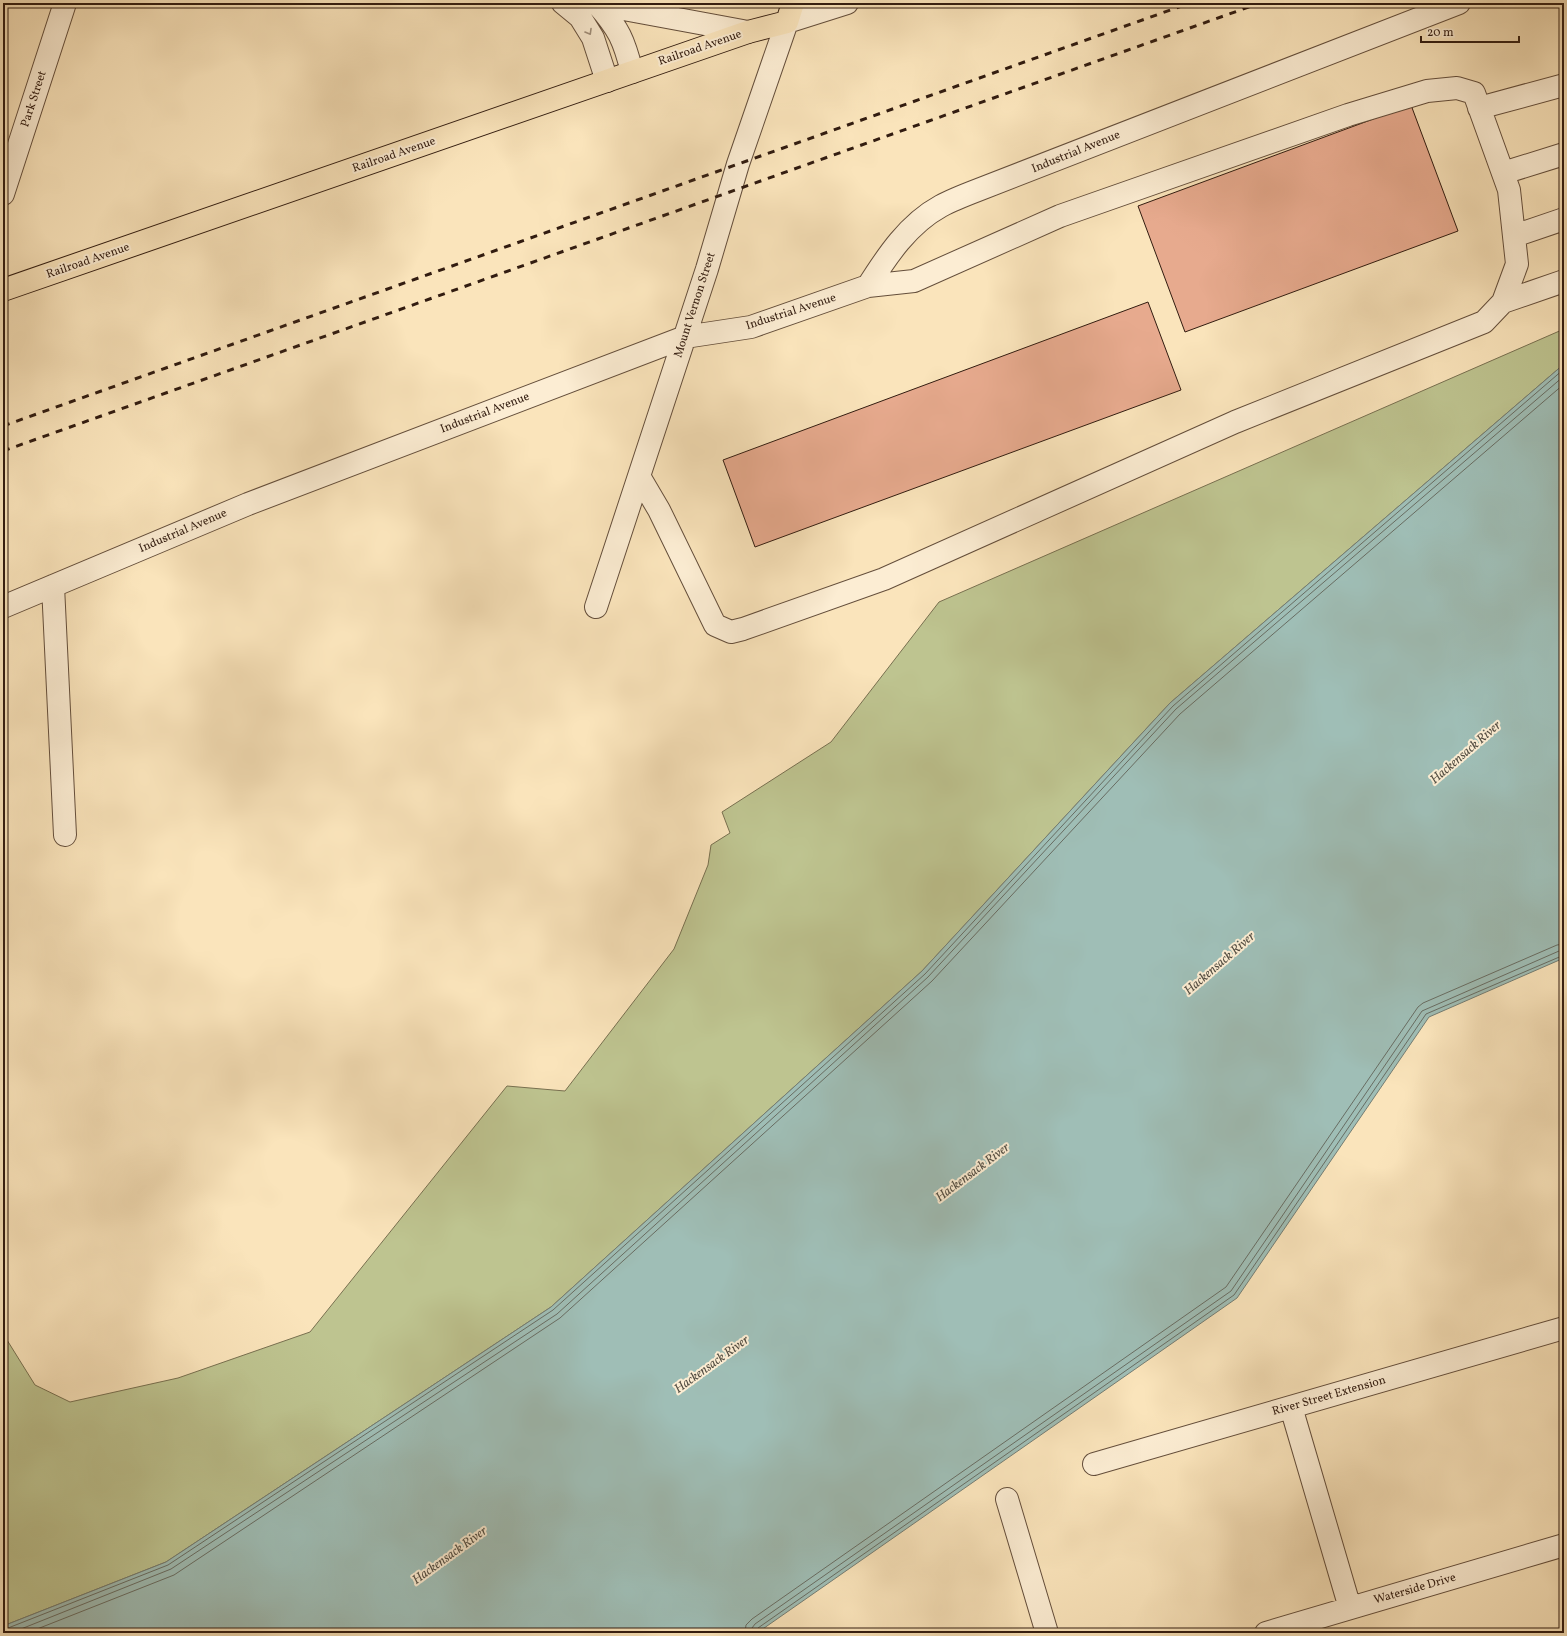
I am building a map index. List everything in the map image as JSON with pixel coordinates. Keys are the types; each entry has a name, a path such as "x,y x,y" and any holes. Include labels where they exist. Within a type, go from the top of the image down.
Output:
{"main road":[{"name":"Railroad Avenue","path":"3,290 748,32 790,12"}],"street":[{"name":"Park Street","path":"3,194 65,3"},
{"path":"563,3 580,16 593,38 607,81"},
{"path":"790,12 847,3"},
{"name":"Industrial Avenue","path":"3,607 248,504 685,337 751,327 868,286 889,254 916,223 940,206 1459,3"},
{"path":"594,4 748,32"},
{"path":"594,4 614,23 626,46 632,72"},
{"name":"Mount Vernon Street","path":"596,607 685,337 738,164 790,12"},
{"path":"1479,108 1564,85"},
{"path":"639,476 659,510 715,625 731,632 884,579 1235,422 1484,322 1503,302 1517,264 1509,190 1474,93 1457,88 1427,91 1348,114 1060,216 914,281 868,286"},
{"path":"1503,173 1564,154"},
{"path":"1514,236 1564,218"},
{"path":"1503,302 1564,281"},
{"path":"53,586 65,835"},
{"name":"River Street Extension","path":"1094,1464 1564,1328"},
{"path":"1291,1407 1350,1608"},
{"path":"1007,1499 1047,1633"},
{"name":"Waterside Drive","path":"1266,1633 1564,1545"}],"green space":[{"path":"1564,329 1564,364 1170,703 922,971 551,1307 166,1562 3,1626 3,1329 7,1340 35,1385 70,1402 178,1378 310,1332 507,1086 565,1091 674,949 708,865 711,845 730,833 722,812 831,742 939,602"}],"water":[{"name":"Hackensack River","path":"1564,364 1564,958 1429,1017 1237,1298 757,1633 3,1633 3,1626 166,1562 551,1307 922,971 1170,703"}],"building":[{"path":"1411,105 1458,231 1185,332 1138,206"},
{"path":"1148,302 1181,390 755,547 723,460"}],"railway":[{"path":"3,426 1190,3"},
{"path":"3,451 1260,3"}]}
